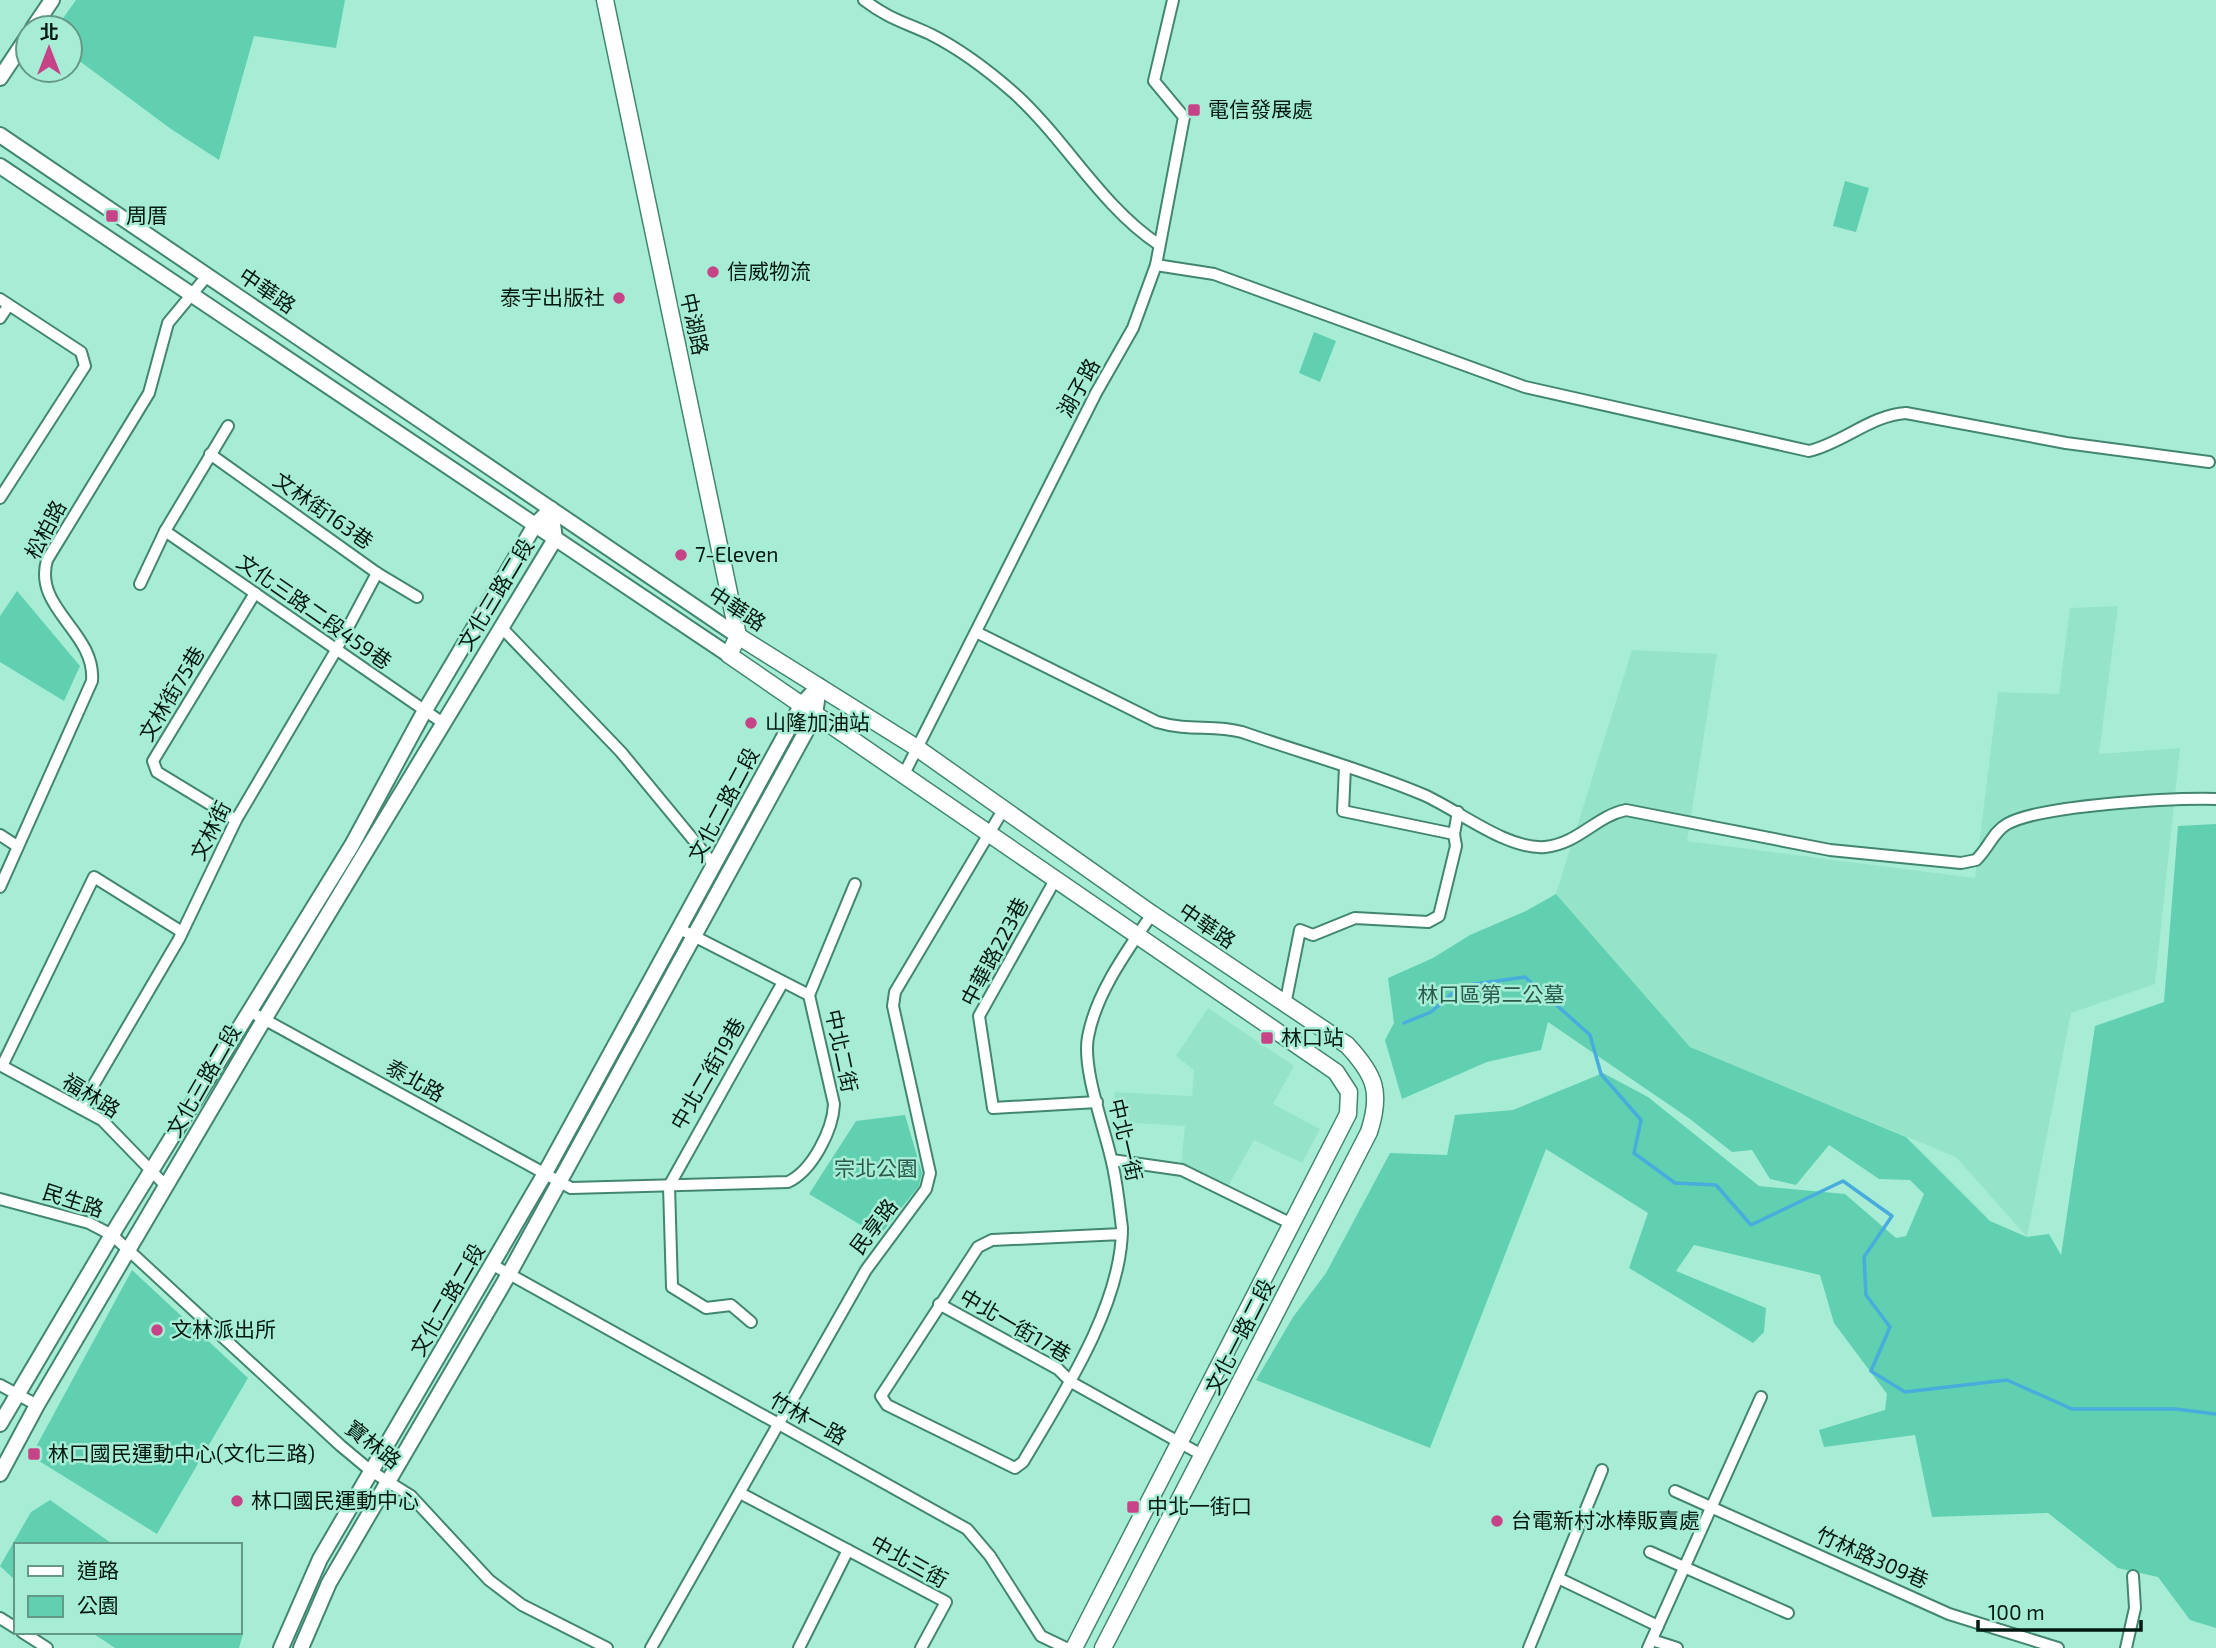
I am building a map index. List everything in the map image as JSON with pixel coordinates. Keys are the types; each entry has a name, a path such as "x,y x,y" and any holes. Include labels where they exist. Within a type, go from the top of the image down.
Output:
{"main road":[{"name":"中湖路","path":"605,0 738,636"},
{"path":"729,655 738,636"},
{"name":"中華路","path":"738,636 917,748 1152,914 1347,1045"},
{"name":"中華路","path":"729,655 1336,1072"},
{"name":"文化一路二段","path":"1103,1648 1369,1132 1377,1108 1374,1083 1363,1062 1347,1045"},
{"name":"文化一路二段","path":"1074,1648 1348,1114 1349,1093 1336,1072"}],"street":[{"path":"864,0 894,21 948,43 1013,92 1052,130 1135,227 1158,244"},
{"name":"湖子路","path":"903,776 1096,393 1133,328 1156,265 1184,117 1154,80 1173,0"},
{"path":"0,78 14,57"},
{"name":"中華路","path":"0,135 738,636"},
{"name":"中華路","path":"0,166 729,655"},
{"path":"1156,265 1214,274 1525,387 1809,451 1827,447 1891,414 1906,413 2066,443 2209,462"},
{"name":"松柏路","path":"0,887 92,681 91,656 45,588 43,575 47,560 149,393 168,323 207,276"},
{"path":"0,318 4,303 80,352 85,366 0,498"},
{"path":"140,584 165,531 228,426"},
{"name":"文林街163巷","path":"210,454 377,573 417,597"},
{"name":"文化三路二段","path":"0,1474 37,1405 166,1186 424,712 535,525 551,509"},
{"name":"文化三路二段","path":"0,1424 112,1235 258,1016 443,723 555,539 551,509"},
{"name":"文化三路二段459巷","path":"165,531 335,652 443,723"},
{"name":"文林街","path":"80,1108 183,932 236,820 335,652 377,573"},
{"name":"文林街75巷","path":"236,820 157,772 153,766 255,593"},
{"path":"501,626 621,752 715,866"},
{"path":"975,632 1157,722 1180,729 1225,727 1423,794 1458,812 1474,824 1543,847 1566,843 1610,813 1626,810 1830,850 1961,863 1976,860 1999,829 2024,816 2057,810 2216,799"},
{"name":"文化二路二段","path":"281,1648 320,1559 544,1175 802,704 819,686"},
{"name":"文化二路二段","path":"301,1648 329,1583 509,1274 815,715 819,686"},
{"path":"1345,767 1343,811 1454,834"},
{"name":"民享路","path":"651,1648 866,1269 926,1189 930,1173 893,1006 895,992 1003,810"},
{"path":"1285,1005 1300,930 1314,934 1356,918 1428,922 1439,916 1457,846 1454,834 1458,812"},
{"path":"0,835 17,846"},
{"path":"1,1065 94,877 183,932"},
{"name":"中華路223巷","path":"1055,880 979,1016 993,1108 1097,1102"},
{"path":"809,995 855,884"},
{"name":"中北一街","path":"939,1304 881,1396 887,1405 1015,1468 1023,1462 1071,1382 1117,1278 1122,1234 1112,1160 1097,1102 1087,1040 1108,987 1152,914"},
{"name":"中北二街","path":"559,1184 571,1188 788,1182 800,1177 830,1126 834,1104 809,995 680,929"},
{"name":"中北二街19巷","path":"669,1186 783,982"},
{"name":"泰北路","path":"258,1016 559,1184"},
{"name":"福林路","path":"1,1065 102,1120 166,1186"},
{"path":"1112,1160 1182,1170 1292,1224"},
{"path":"669,1186 673,1287 706,1308 732,1305 751,1322"},
{"name":"民生路","path":"0,1199 89,1223 112,1235 128,1251"},
{"path":"939,1304 978,1247 992,1240 1122,1234"},
{"name":"寶林路","path":"128,1251 371,1471 411,1496 489,1580 522,1605 607,1648"},
{"name":"竹林一路","path":"493,1265 967,1529 990,1556 1041,1636 1066,1648"},
{"name":"中北一街17巷","path":"939,1304 1058,1369 1071,1382"},
{"path":"1071,1382 1202,1455"},
{"path":"0,1385 37,1405"},
{"path":"1677,1648 1650,1644 1760,1397"},
{"path":"1529,1648 1602,1471"},
{"name":"竹林路309巷","path":"1675,1491 1949,1614 2058,1648"},
{"name":"中北三街","path":"740,1493 946,1602 921,1648"},
{"name":"中北三街","path":"799,1648 848,1550"},
{"path":"1650,1552 1685,1565 1788,1613"},
{"path":"2126,1648 2135,1608 2133,1576"},
{"path":"1558,1578 1658,1626"},
{"path":"25,1634 47,1648"}],"shaded area":[{"path":"2118,606 2099,754 2180,748 2155,984 2071,1013 2027,1237 1956,1157 1690,1047 1556,894 1632,650 1717,654 1687,841 1975,878 1998,692 2059,694 2070,608"},
{"path":"1208,1008 1294,1066 1273,1104 1320,1129 1302,1163 1254,1140 1227,1188 1181,1164 1185,1126 1118,1122 1114,1092 1192,1096 1194,1070 1176,1056"}],"green space":[{"path":"76,0 345,0 336,48 254,36 219,160 171,129 84,64 84,14 66,14"},
{"path":"1845,181 1869,188 1856,232 1833,226"},
{"path":"1314,332 1336,341 1320,382 1299,373"},
{"path":"17,591 80,666 64,701 0,662 0,616"},
{"name":"林口區第二公墓","path":"2216,824 2216,1628 2190,1620 2158,1577 2118,1568 2048,1513 1932,1517 1915,1435 1824,1447 1819,1430 1885,1410 1887,1394 1834,1323 1820,1275 1694,1245 1676,1271 1766,1308 1764,1332 1753,1343 1629,1268 1648,1213 1546,1149 1430,1448 1256,1380 1293,1317 1326,1273 1390,1153 1447,1155 1455,1115 1513,1110 1603,1073 1648,1097 1759,1186 1845,1194 1896,1238 1906,1236 1924,1194 1910,1180 1879,1179 1829,1145 1796,1185 1770,1179 1752,1150 1732,1152 1690,1119 1548,1022 1541,1050 1487,1062 1402,1099 1385,1040 1394,1023 1388,978 1433,958 1470,935 1526,911 1556,894 1690,1047 1906,1137 1990,1221 2027,1237 2049,1234 2061,1255 2095,1026 2164,1002 2178,826"},
{"name":"宗北公園","path":"905,1115 922,1173 919,1186 879,1236 809,1194 856,1121"},
{"path":"132,1270 248,1378 157,1534 31,1456"},
{"path":"50,1500 111,1543 14,1543 14,1579 0,1566 31,1512"},
{"path":"94,1634 243,1634 239,1648 115,1648"}],"waterway":[{"path":"1404,1023 1431,1012 1461,986 1525,977 1590,1035 1601,1074 1641,1120 1634,1153 1675,1183 1716,1185 1751,1225 1843,1181 1892,1216 1864,1257 1866,1295 1890,1327 1871,1371 1905,1392 2007,1380 2072,1409 2175,1409 2216,1414"}],"place":[{"name":"電信發展處","path":"1194,110"},
{"name":"周厝","path":"112,216"},
{"name":"信威物流","path":"713,272"},
{"name":"泰宇出版社","path":"619,298"},
{"name":"7-Eleven","path":"681,555"},
{"name":"山隆加油站","path":"751,723"},
{"name":"林口站","path":"1267,1038"},
{"name":"文林派出所","path":"157,1330"},
{"name":"林口國民運動中心(文化三路)","path":"34,1454"},
{"name":"林口國民運動中心","path":"237,1501"},
{"name":"中北一街口","path":"1133,1507"},
{"name":"台電新村冰棒販賣處","path":"1497,1521"}]}
